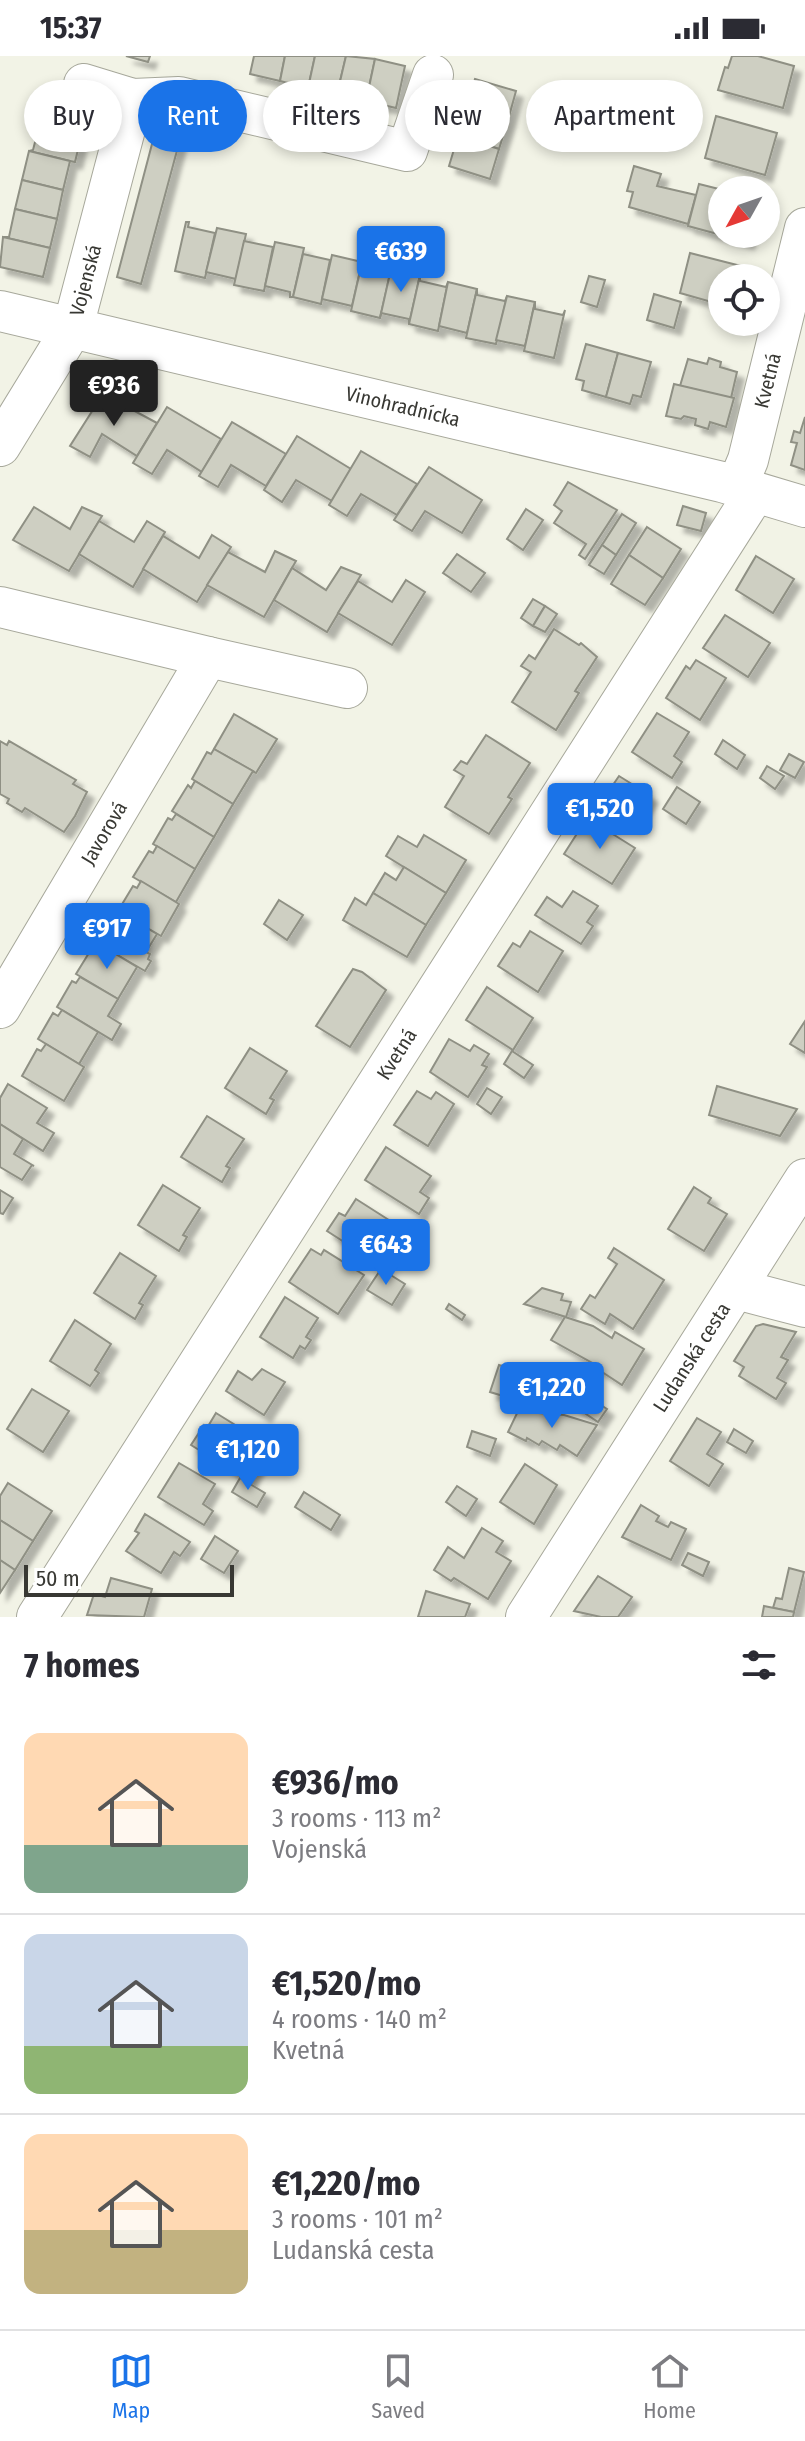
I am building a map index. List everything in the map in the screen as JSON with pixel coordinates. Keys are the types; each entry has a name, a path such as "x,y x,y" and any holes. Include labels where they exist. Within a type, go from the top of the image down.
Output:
{"street":[{"path":"122,96 133,99 179,97 407,151 433,75"},
{"name":"Vojenská","path":"0,446 73,327 133,99"},
{"name":"Kvetná","path":"37,1617 746,489 748,460 805,228"},
{"name":"Vinohradnícka","path":"0,311 746,489 805,507"},
{"path":"0,607 347,688"},
{"name":"Javorová","path":"0,1008 208,657"},
{"name":"Ludanská cesta","path":"526,1617 805,1179"},
{"path":"736,1289 805,1307"}],"building":[{"path":"126,56 150,56 148,62"},
{"path":"254,56 285,56 280,80 250,74"},
{"path":"285,56 315,56 310,80 280,80"},
{"path":"315,56 346,56 340,80 310,80"},
{"path":"346,56 375,59 370,80 340,80"},
{"path":"732,56 758,56 794,66 783,108 718,90"},
{"path":"375,59 405,66 396,108 389,106 389,80 370,80"},
{"path":"510,89 516,91 510,113"},
{"path":"716,116 777,133 765,175 705,158"},
{"path":"29,152 70,161 63,190 22,180"},
{"path":"33,152 77,152 75,162"},
{"path":"150,152 177,152 141,284 117,277"},
{"path":"453,152 498,152 490,179 449,166"},
{"path":"634,166 661,174 657,186 696,195 688,224 629,207 633,192 627,191"},
{"path":"22,180 63,190 57,219 15,209"},
{"path":"699,184 708,186 708,231 688,226"},
{"path":"15,209 57,219 50,248 3,237 9,237"},
{"path":"186,222 189,222 188,227 215,233 205,278 175,271"},
{"path":"217,228 246,234 236,279 206,272"},
{"path":"3,237 50,248 43,277 0,267"},
{"path":"244,241 273,247 264,291 234,285"},
{"path":"275,242 304,248 293,297 290,297 290,292 265,286"},
{"path":"690,253 733,264 708,264 708,301 680,293"},
{"path":"303,254 330,260 321,304 293,297"},
{"path":"332,255 362,262 352,306 322,299"},
{"path":"361,267 390,274 380,318 351,311"},
{"path":"391,269 420,275 409,324 409,319 381,313"},
{"path":"420,275 420,281 446,287 448,282 438,331 409,324"},
{"path":"589,276 605,280 597,307 581,302"},
{"path":"448,282 477,289 467,333 439,326"},
{"path":"477,289 477,295 505,301 507,296 496,344 466,338"},
{"path":"654,294 681,302 674,328 647,320"},
{"path":"507,296 535,302 525,346 496,340"},
{"path":"535,302 535,309 563,315 565,310 554,358 524,351"},
{"path":"586,344 618,353 606,397 582,390 584,381 576,379"},
{"path":"618,353 651,362 641,397 633,395 630,404 606,397"},
{"path":"709,358 721,362 720,367 737,372 731,398 680,386 688,359 707,364"},
{"path":"674,384 734,398 726,427 710,422 708,429 695,425 696,419 666,416"},
{"path":"103,394 157,423 137,456 102,434 90,457 70,446"},
{"path":"167,407 221,439 202,472 167,450 152,474 133,463"},
{"path":"805,417 805,470 791,465 797,443 791,442 794,431 800,433"},
{"path":"232,422 286,454 266,486 231,465 218,487 199,476"},
{"path":"297,436 351,469 332,501 296,480 282,502 264,490"},
{"path":"361,451 417,484 397,515 361,494 347,516 329,505"},
{"path":"429,467 482,500 462,533 425,511 412,531 394,520"},
{"path":"568,482 617,510 585,559 579,555 586,544 554,523 562,511 554,505"},
{"path":"683,506 706,513 701,531 677,525"},
{"path":"34,507 70,529 82,507 102,516 69,571 13,540"},
{"path":"526,509 543,520 523,550 507,539"},
{"path":"622,514 636,523 616,555 602,545"},
{"path":"99,521 134,542 147,521 165,532 133,587 79,554"},
{"path":"647,527 681,549 663,578 629,555"},
{"path":"212,535 231,547 197,602 143,569 163,536 199,558"},
{"path":"602,545 616,555 604,574 589,565"},
{"path":"275,551 296,561 264,617 207,585 228,552 265,572"},
{"path":"457,554 485,573 471,592 443,573"},
{"path":"629,555 663,578 645,605 611,584"},
{"path":"756,556 794,579 773,613 736,590"},
{"path":"341,567 361,575 327,632 274,600 292,568 326,590"},
{"path":"406,580 425,592 392,645 338,613 358,581 392,602"},
{"path":"533,599 545,606 533,626 521,618"},
{"path":"545,606 557,614 545,632 533,626"},
{"path":"725,615 770,643 748,677 703,648"},
{"path":"554,629 579,645 581,643 597,657 575,691 579,693 556,730 512,702 531,672 521,666 529,655 535,659"},
{"path":"696,660 726,678 700,720 666,698 686,666 690,669"},
{"path":"657,713 689,732 674,756 682,762 672,778 632,752"},
{"path":"234,714 277,739 256,773 214,749"},
{"path":"486,735 530,763 508,797 512,799 489,834 445,807 464,776 454,770 461,761 467,764"},
{"path":"723,740 745,755 737,769 715,754"},
{"path":"0,741 7,745 9,741 76,780 73,784 87,792 64,832 25,808 22,812 7,803 9,799 0,794"},
{"path":"214,749 253,771 233,804 192,779 207,752 211,754"},
{"path":"789,754 804,762 795,778 780,770"},
{"path":"767,766 784,776 775,789 760,778"},
{"path":"619,776 651,796 633,825 600,804"},
{"path":"195,781 233,804 214,837 172,811 188,785 191,788"},
{"path":"677,787 700,802 686,824 663,809"},
{"path":"176,814 214,837 195,869 153,844 168,818 172,820"},
{"path":"587,818 635,848 612,884 564,854"},
{"path":"424,835 466,860 446,893 386,856 398,836 417,847"},
{"path":"157,846 195,869 176,902 133,877 149,851 153,853"},
{"path":"404,867 446,893 426,925 373,893 385,873 396,880"},
{"path":"141,881 179,904 161,936 118,911 133,886 137,888"},
{"path":"573,891 598,906 587,922 593,926 581,944 535,915 547,897 562,907"},
{"path":"373,893 426,925 407,957 343,920 355,898 366,905"},
{"path":"279,900 303,915 287,940 264,924"},
{"path":"118,911 157,934 146,952 150,954 148,959 151,961 145,971 95,942 111,916 114,918"},
{"path":"530,931 563,951 538,992 498,966 513,943 520,947"},
{"path":"99,944 137,967 118,999 76,974 92,948 95,951"},
{"path":"353,969 386,990 350,1047 316,1026"},
{"path":"80,977 118,999 108,1016 121,1024 112,1040 57,1007 72,981 76,983"},
{"path":"487,987 533,1018 513,1050 466,1020"},
{"path":"62,1010 98,1032 79,1064 38,1039 53,1013 58,1016"},
{"path":"805,1021 805,1053 790,1044"},
{"path":"449,1039 470,1051 474,1045 489,1054 482,1065 487,1067 468,1097 430,1072"},
{"path":"46,1044 84,1067 64,1101 22,1076 37,1049 41,1051"},
{"path":"250,1048 287,1071 270,1098 274,1100 266,1114 225,1088"},
{"path":"512,1051 533,1065 524,1078 504,1064"},
{"path":"8,1084 47,1108 37,1123 54,1133 43,1151 0,1124 0,1098"},
{"path":"717,1086 797,1109 780,1136 709,1115"},
{"path":"487,1088 502,1097 491,1114 477,1104"},
{"path":"417,1091 431,1099 436,1092 454,1104 428,1146 394,1125"},
{"path":"207,1116 244,1139 226,1166 230,1168 222,1182 181,1157"},
{"path":"0,1124 23,1139 14,1154 34,1166 22,1180 0,1167"},
{"path":"386,1147 431,1176 420,1192 429,1198 419,1214 365,1180"},
{"path":"163,1185 200,1208 183,1235 187,1237 179,1251 138,1225"},
{"path":"694,1187 711,1198 708,1203 727,1214 704,1251 668,1229"},
{"path":"0,1190 13,1198 3,1214 0,1213"},
{"path":"356,1199 392,1222 369,1258 327,1231 339,1213 345,1216"},
{"path":"614,1248 664,1280 633,1329 610,1314 605,1324 581,1309 590,1295 595,1298 617,1264 608,1258"},
{"path":"311,1249 321,1255 324,1250 364,1275 338,1314 289,1282"},
{"path":"120,1253 156,1276 139,1303 143,1305 135,1319 94,1293"},
{"path":"381,1269 405,1284 392,1305 367,1290"},
{"path":"542,1288 563,1294 561,1300 571,1302 566,1317 524,1304"},
{"path":"285,1297 318,1318 306,1337 311,1340 305,1349 300,1346 293,1358 260,1337"},
{"path":"449,1304 465,1315 462,1320 446,1309"},
{"path":"565,1317 593,1326 612,1338 615,1332 644,1349 622,1385 594,1364 551,1340"},
{"path":"75,1320 111,1344 95,1370 99,1373 90,1386 50,1361"},
{"path":"763,1324 796,1332 781,1357 788,1360 777,1378 786,1383 776,1399 739,1376 744,1367 734,1361 756,1326"},
{"path":"499,1365 551,1382 542,1408 490,1392"},
{"path":"262,1369 285,1382 264,1415 226,1391 238,1371 252,1380"},
{"path":"32,1389 69,1411 43,1452 7,1429"},
{"path":"582,1393 607,1409 598,1422 574,1406"},
{"path":"520,1407 597,1425 577,1456 560,1445 557,1450 542,1441 539,1445 508,1432"},
{"path":"216,1413 269,1446 249,1481 191,1445"},
{"path":"697,1418 721,1432 707,1454 723,1464 709,1486 670,1461"},
{"path":"734,1429 753,1441 746,1453 727,1442"},
{"path":"472,1431 496,1439 490,1456 467,1447"},
{"path":"179,1463 215,1484 203,1504 213,1511 204,1525 158,1497"},
{"path":"525,1464 557,1485 534,1524 500,1502"},
{"path":"240,1478 265,1493 257,1507 232,1492"},
{"path":"8,1483 52,1511 33,1541 0,1520 0,1496"},
{"path":"457,1486 477,1499 466,1516 446,1502"},
{"path":"304,1492 340,1515 331,1530 295,1507"},
{"path":"641,1505 659,1516 656,1521 668,1527 671,1522 686,1529 671,1560 622,1537"},
{"path":"145,1514 190,1542 180,1556 174,1552 161,1573 126,1551 139,1533 135,1531"},
{"path":"0,1520 33,1541 15,1570 0,1560"},
{"path":"482,1528 503,1541 496,1552 511,1561 488,1599 454,1578 451,1581 434,1570 448,1547 464,1558"},
{"path":"215,1536 238,1551 224,1573 201,1559"},
{"path":"688,1553 709,1562 703,1576 682,1565"},
{"path":"0,1560 15,1570 0,1593"},
{"path":"789,1568 804,1572 794,1612 773,1608 776,1598 782,1599"},
{"path":"598,1576 632,1597 618,1617 574,1611"},
{"path":"111,1578 152,1589 144,1617 87,1615 94,1594 105,1597"},
{"path":"426,1591 470,1604 465,1617 418,1617"},
{"path":"764,1606 794,1612 793,1617 762,1617"}]}
